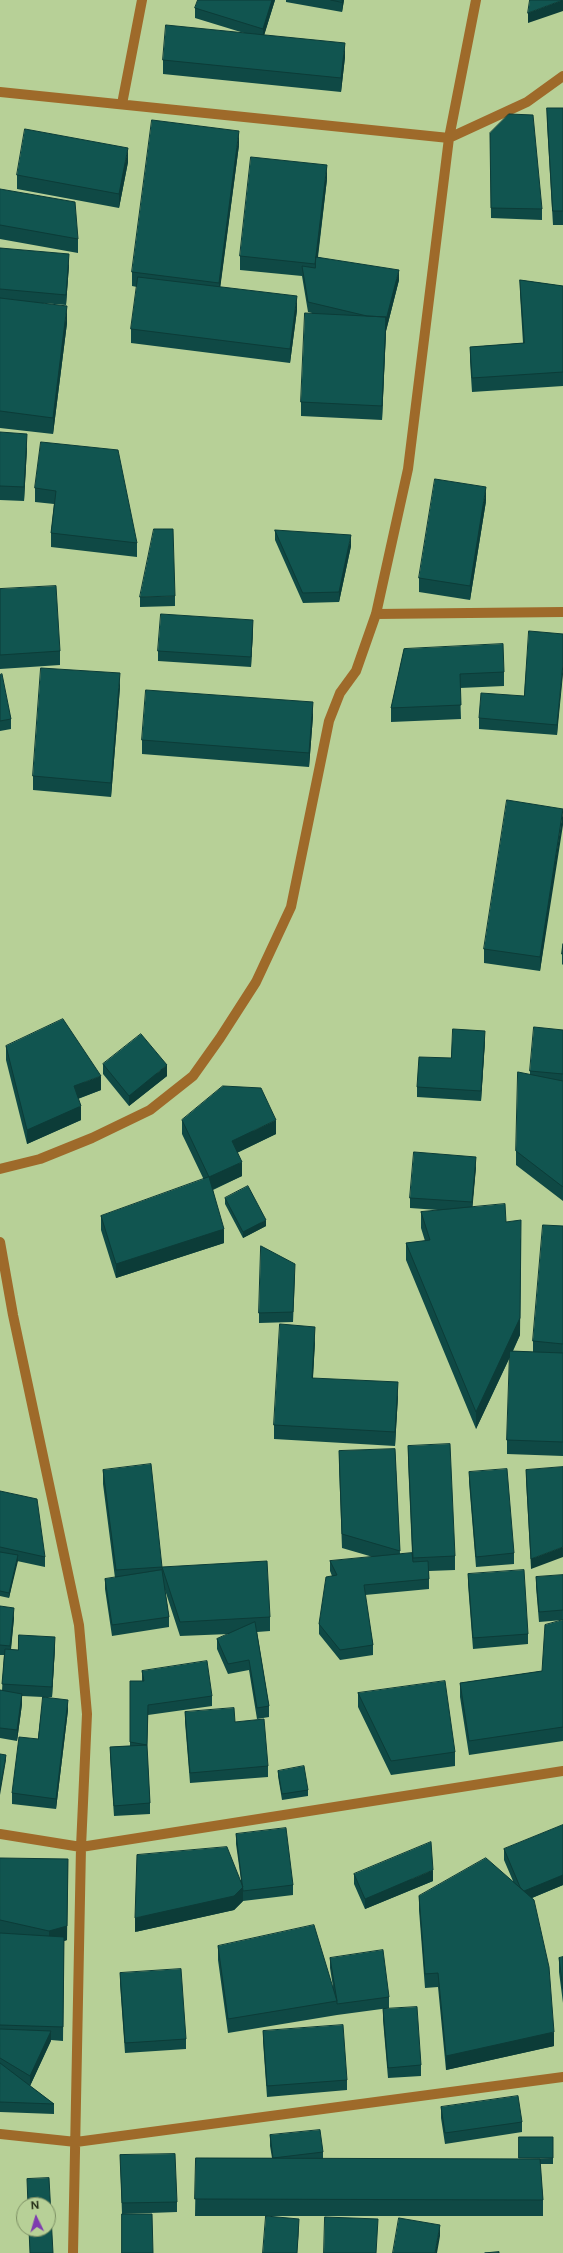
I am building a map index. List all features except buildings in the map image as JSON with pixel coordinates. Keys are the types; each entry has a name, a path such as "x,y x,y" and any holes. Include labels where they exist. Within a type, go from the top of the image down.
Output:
{"street":[{"path":"122,104 142,0"},
{"path":"0,1169 40,1160 92,1138 150,1110 192,1076 220,1038 256,982 291,907 329,721 340,693 356,671 376,614 408,469 449,138 476,0"},
{"path":"0,92 449,138 527,102 563,76"},
{"path":"376,614 563,612"},
{"path":"0,1242 13,1315 79,1625 87,1714 81,1847 73,2253"},
{"path":"0,1834 81,1847 563,1771"},
{"path":"0,2134 76,2142 563,2077"}]}
